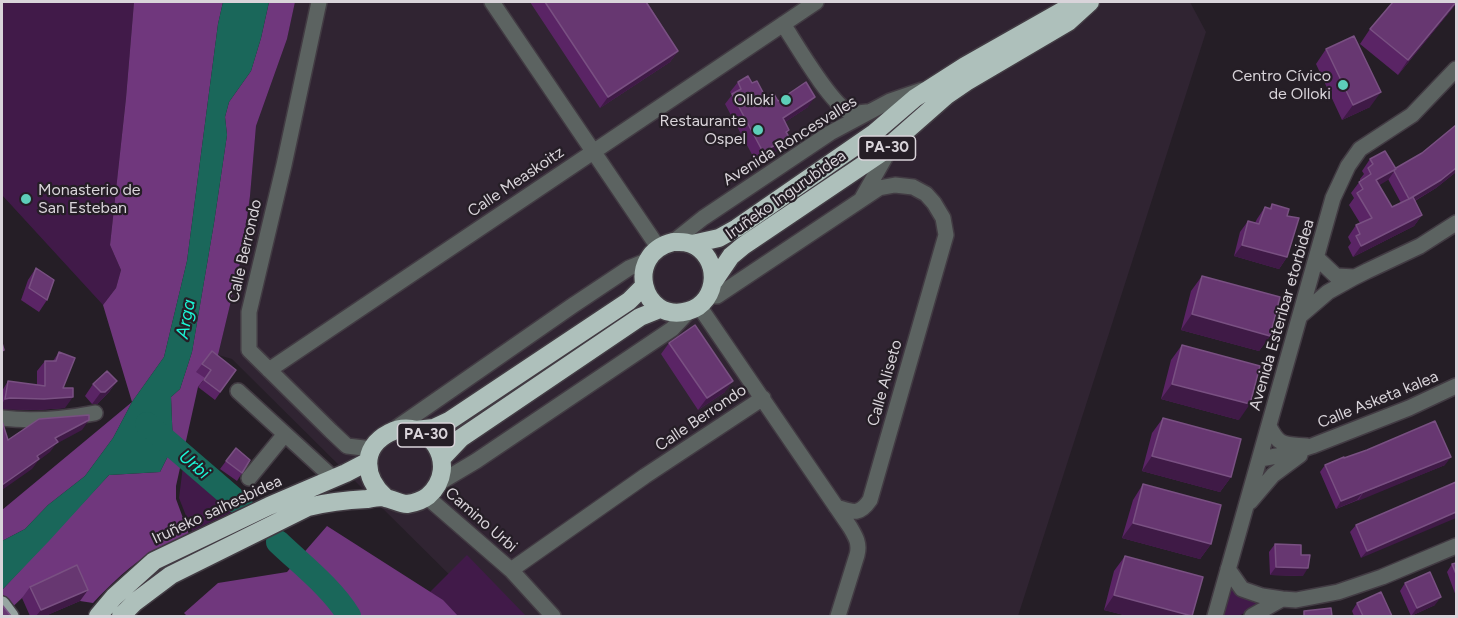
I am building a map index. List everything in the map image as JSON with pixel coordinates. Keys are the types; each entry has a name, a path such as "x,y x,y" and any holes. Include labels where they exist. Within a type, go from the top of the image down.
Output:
{"highway":[{"name":"Iruñeko Ingurubidea","path":"702,298 731,256 743,246 881,153 946,95 1067,12 1078,2"},
{"name":"Iruñeko Ingurubidea","path":"936,85 965,66 1090,2"},
{"path":"1067,12 1102,2"},
{"name":"PA-30","path":"666,245 682,242 692,244 719,238 737,228 873,134 915,98 936,85"},
{"path":"692,244 704,253 712,266 702,298"},
{"path":"660,309 648,296 643,273 646,261 666,245"},
{"name":"PA-30","path":"370,456 377,442 392,431 434,428 449,421 629,301 644,286"},
{"name":"PA-30","path":"442,458 461,438 640,317 660,309 667,312 702,298"},
{"name":"PA-30","path":"415,430 427,435 437,445 442,458 443,471 433,490"},
{"path":"370,456 370,479 385,497 407,504 419,501 433,490"},
{"name":"Iruñeko saihesbidea","path":"98,616 114,597 154,561 333,478 370,456"},
{"path":"121,616 135,602 171,575 308,507 329,502 385,497"}],"street":[{"name":"Calle Berrondo","path":"319,2 249,312 249,350 347,446 370,456"},
{"path":"492,2 593,152 666,245"},
{"name":"Calle Measkoitz","path":"269,370 816,2"},
{"path":"783,24 833,99 849,112 869,112"},
{"name":"Avenida Esteribar etorbidea","path":"1215,616 1333,198 1348,166 1360,149 1412,115 1456,69"},
{"name":"Avenida Roncesvalles","path":"666,245 830,134 890,101 936,85"},
{"path":"433,490 672,329 702,298 717,296 861,200 893,143"},
{"name":"Calle Aliseto","path":"836,507 854,512 863,510 870,500 946,235 943,218 934,203 926,194 913,187 895,185 879,188 861,200"},
{"path":"1300,316 1328,292 1420,246 1456,223"},
{"path":"1317,258 1336,276 1355,277"},
{"path":"392,431 629,268 646,261"},
{"name":"Calle Berrondo","path":"702,298 763,398 836,507"},
{"name":"Calle Asketa kalea","path":"1260,459 1288,454 1312,446 1409,408 1456,386"},
{"path":"238,391 333,478"},
{"name":"Calle Berrondo","path":"511,570 645,476 763,398"},
{"path":"2,418 19,421 64,419 95,413"},
{"name":"Calle Asketa kalea","path":"1269,426 1275,438 1285,444 1312,446"},
{"path":"249,478 285,434"},
{"name":"Calle Asketa kalea","path":"1246,506 1273,475 1312,446"},
{"name":"Camino Urbi","path":"433,490 553,616"},
{"path":"836,507 857,540 859,549 838,616"},
{"path":"1228,569 1242,589 1262,596 1296,600 1338,592 1382,577 1456,546"},
{"path":"1252,616 1282,599"}],"shaded area":[{"path":"2,2 134,2 110,245 121,270 116,288 103,305 2,195"},
{"path":"134,2 223,2 218,24 187,261 164,357 132,402 103,305 116,288 121,270 110,245"},
{"path":"269,2 295,2 287,39 256,126 242,255 218,355 211,362 205,378 198,387 176,486 176,499 190,537 154,551 137,562 93,603 80,601 69,577 22,598 2,615 2,590 109,475 160,472 173,446 171,397 180,389 192,352 227,135 225,117 229,102 251,71"},
{"path":"295,2 1190,2 1206,32 1018,616 491,616 232,359 218,355 242,255 256,126 287,39"},
{"path":"132,402 113,438 85,476 48,505 25,529 2,541 2,510"},
{"path":"184,458 240,508 192,531 179,498"},
{"path":"327,526 443,600 458,616 187,616 184,613 218,583 287,572"},
{"path":"467,555 526,616 454,616 430,592"},
{"path":"1229,585 1260,601 1260,604 1239,616 1220,616"}],"water":[{"name":"Arga","path":"223,2 269,2 251,71 229,102 225,117 227,135 192,352 180,389 171,397 173,446 160,472 109,475 2,590 2,541 25,529 48,505 85,476 113,438 132,402 164,357 187,261 218,24"}],"building":[{"path":"545,2 646,2 678,51 608,97"},
{"path":"1393,2 1456,2 1408,60 1370,29"},
{"path":"1354,36 1381,92 1353,105 1326,49"},
{"path":"748,76 752,83 757,81 766,98 774,94 778,101 806,82 815,97 783,118 789,130 786,132 789,137 763,152 732,94 741,89 738,82"},
{"path":"1456,125 1456,168 1409,199 1394,171 1422,153"},
{"path":"1385,151 1396,169 1376,180 1392,207 1413,197 1422,215 1361,246 1356,236 1360,234 1356,225 1372,218 1357,193 1363,189 1359,182 1371,174 1368,168 1373,164 1370,159"},
{"path":"1272,204 1289,209 1287,216 1299,218 1287,257 1242,245 1248,221 1259,224 1265,207 1271,209"},
{"path":"36,268 54,280 47,300 29,288"},
{"path":"1202,276 1280,297 1270,336 1192,314"},
{"path":"695,325 733,381 707,398 669,343"},
{"path":"1182,345 1260,366 1250,404 1172,384"},
{"path":"212,351 236,370 220,392 204,380 211,370 202,364"},
{"path":"59,352 75,358 63,388 73,388 73,397 5,399 8,381 45,386 45,361 56,361"},
{"path":"107,371 117,381 105,392 101,392 93,384"},
{"path":"89,415 89,420 55,438 58,442 37,456 39,459 2,485 2,421 8,440 39,419"},
{"path":"1163,418 1241,439 1231,477 1152,456"},
{"path":"1435,421 1451,457 1341,501 1325,465"},
{"path":"236,448 250,460 242,473 226,461"},
{"path":"1456,482 1456,512 1367,551 1356,525"},
{"path":"1143,484 1221,505 1211,544 1133,523"},
{"path":"1275,544 1301,545 1301,555 1310,555 1308,568 1276,567"},
{"path":"1125,556 1203,577 1192,616 1114,595"},
{"path":"77,565 88,590 41,610 30,587"},
{"path":"1430,572 1441,597 1417,608 1405,583"},
{"path":"1381,592 1392,616 1363,616 1357,603"},
{"path":"3,606 11,616 2,616"},
{"path":"1331,608 1332,616 1304,616 1304,611"}],"waterway":[{"name":"Urbi","path":"147,424 241,505"},
{"name":"Urbi","path":"278,542 325,586 349,616"}],"place":[{"name":"Centro Cívico de Olloki","path":"1343,85"},
{"name":"Olloki","path":"786,100"},
{"name":"Restaurante Ospel","path":"758,130"},
{"name":"Monasterio de San Esteban","path":"26,199"}]}
